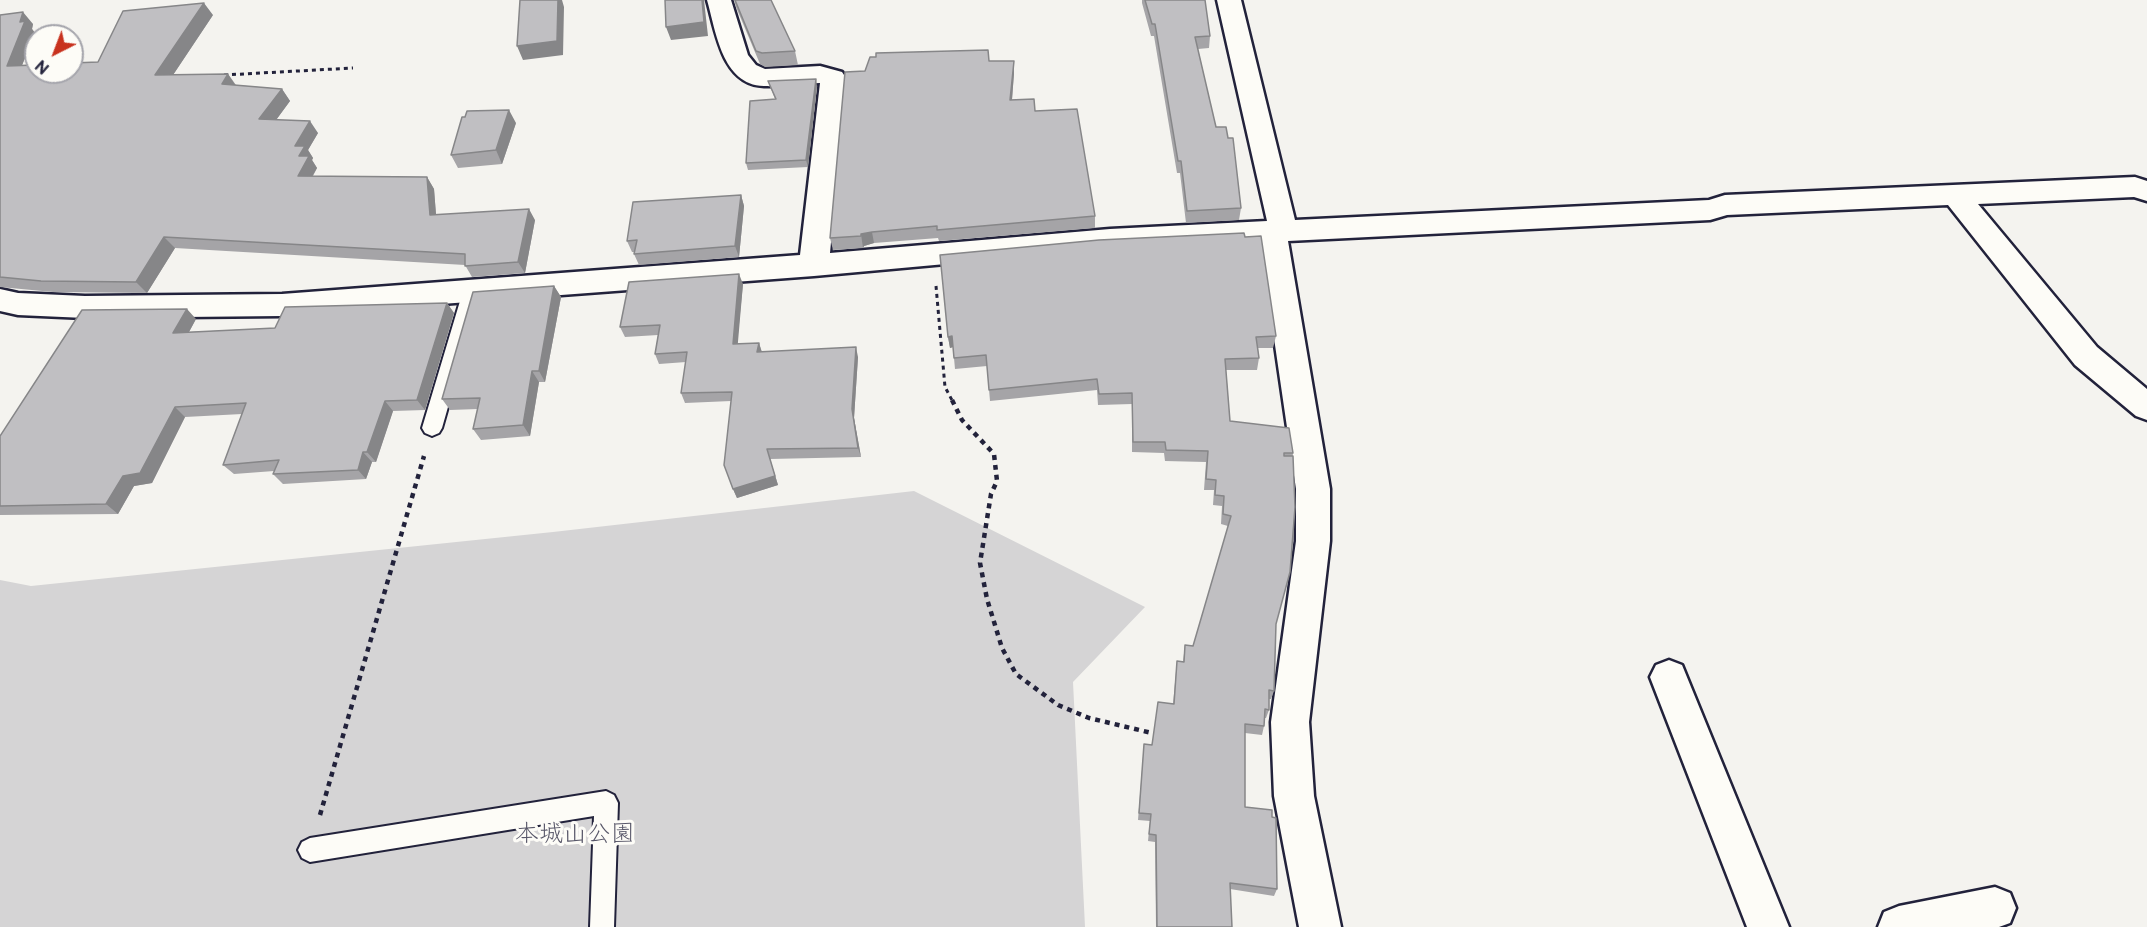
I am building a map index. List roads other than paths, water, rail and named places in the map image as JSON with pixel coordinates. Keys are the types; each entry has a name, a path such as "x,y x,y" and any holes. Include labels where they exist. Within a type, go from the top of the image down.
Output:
{"street":[{"path":"719,0 736,56 747,71 762,78 820,74 833,78 814,265"},
{"path":"1229,0 1277,230 1313,489 1313,541 1290,722 1294,796 1320,927"},
{"path":"0,300 18,304 85,307 282,304 814,265 1110,239 1710,210 1725,206 1955,195 2135,187 2147,191"},
{"path":"1955,195 2086,356 2147,407"},
{"path":"1669,677 1768,927"},
{"path":"1899,927 1995,909"}],"lane":[{"path":"432,428 472,291"},
{"path":"310,850 606,803 602,927"}],"park label":[{"name":"本城山公園","path":"575,835"}]}
